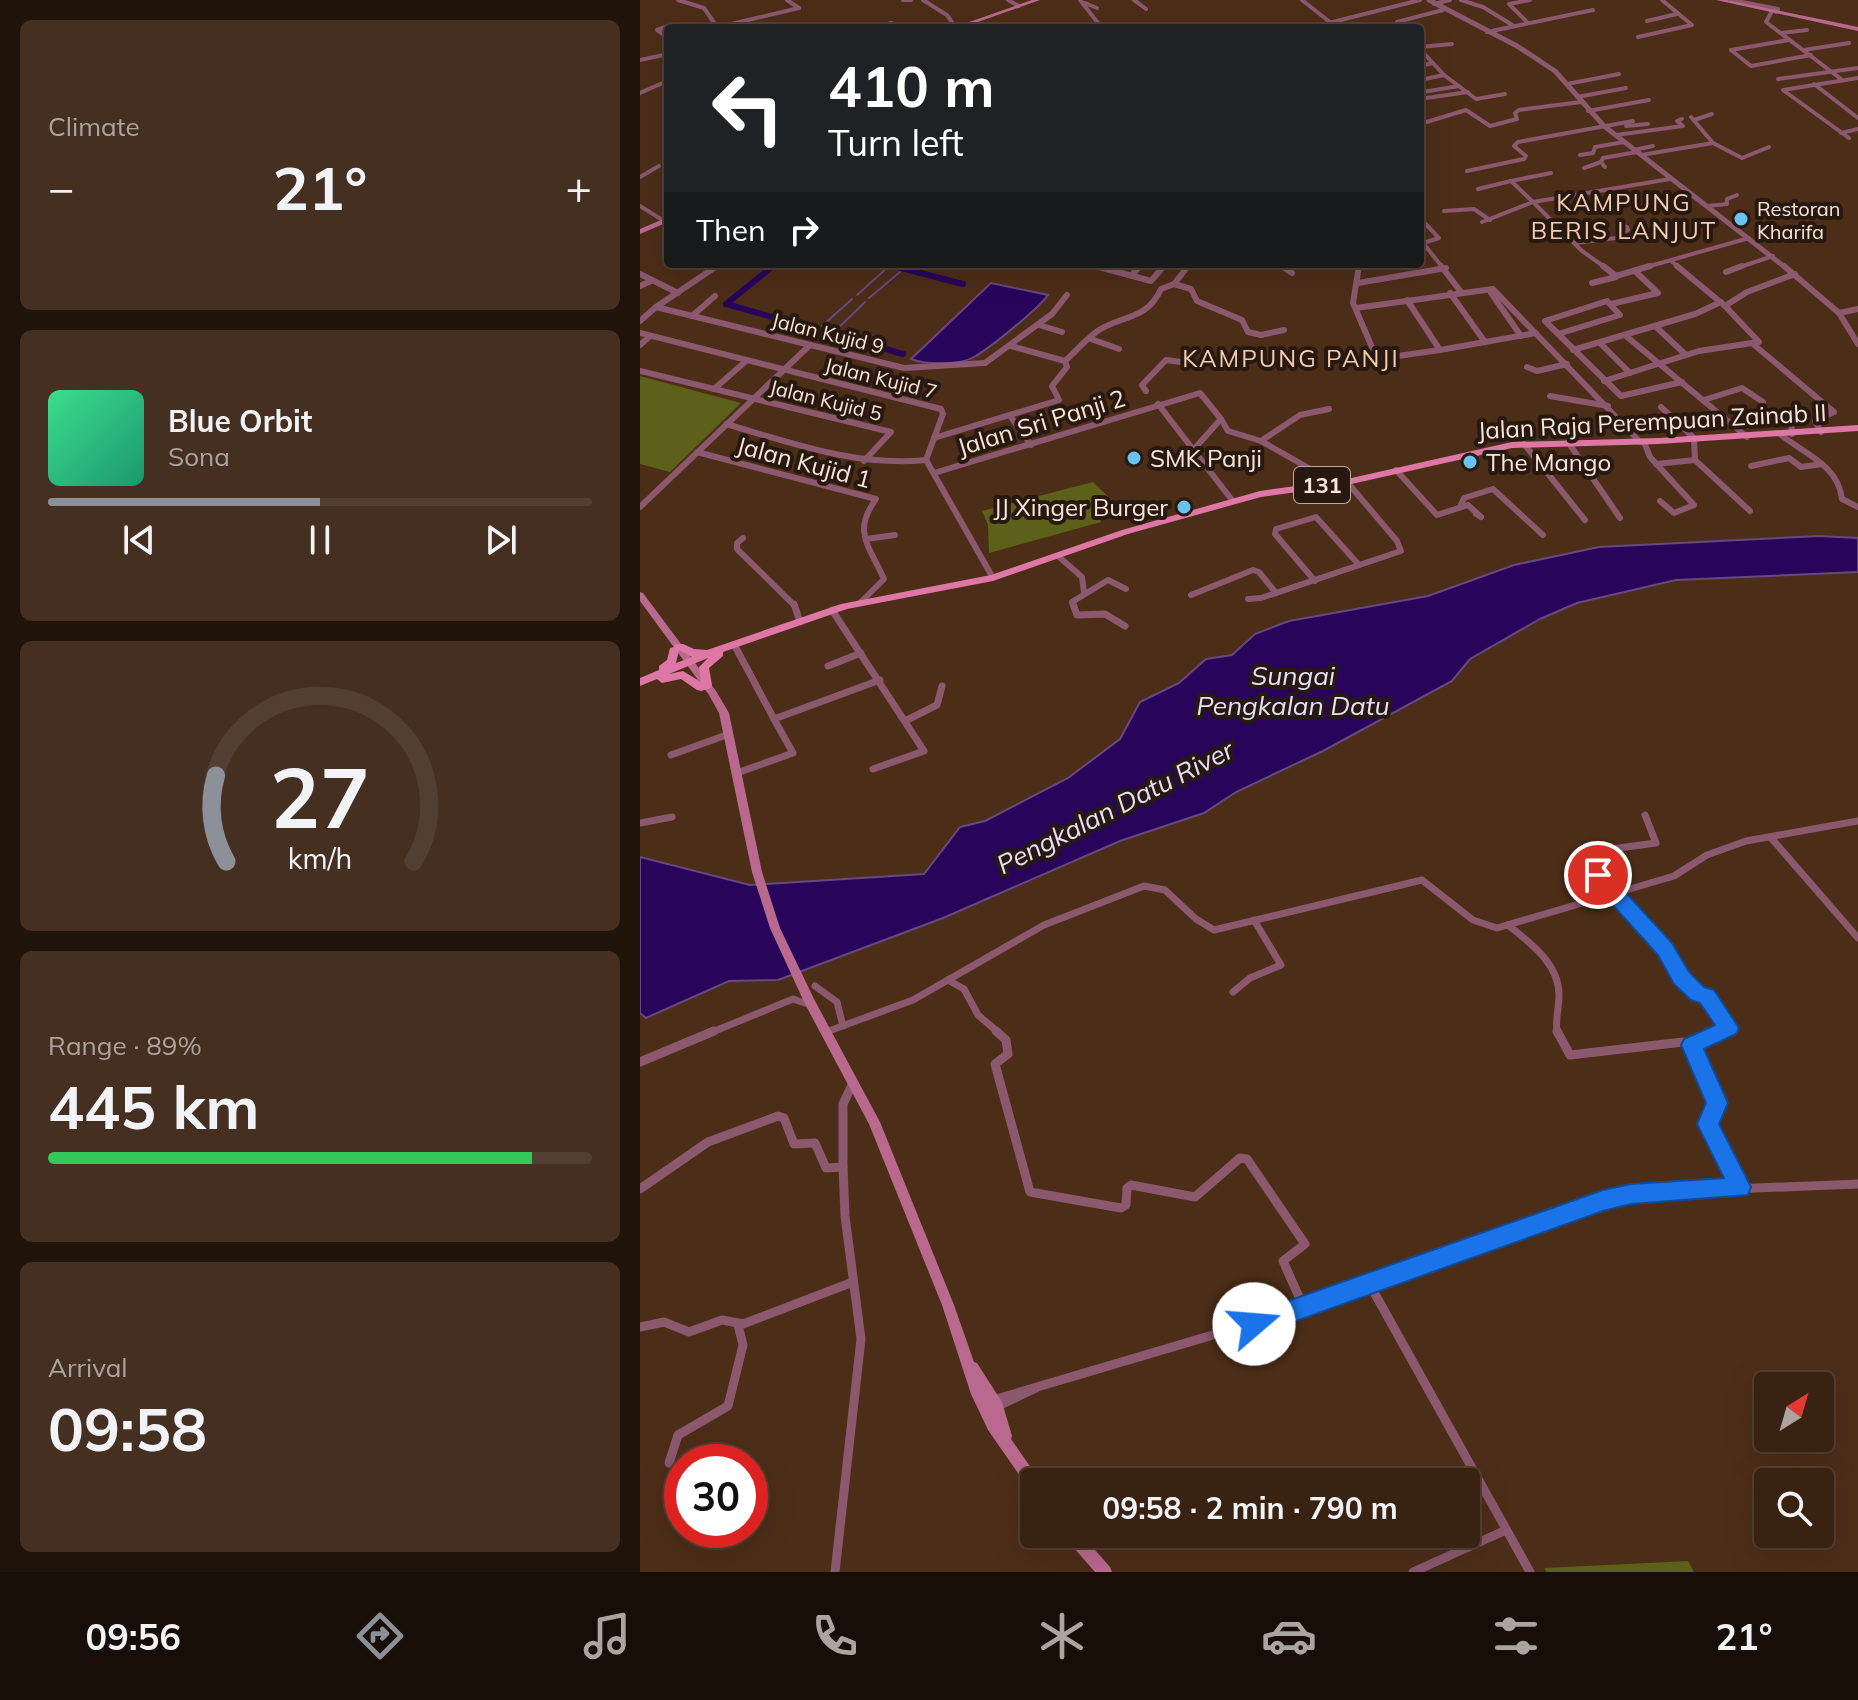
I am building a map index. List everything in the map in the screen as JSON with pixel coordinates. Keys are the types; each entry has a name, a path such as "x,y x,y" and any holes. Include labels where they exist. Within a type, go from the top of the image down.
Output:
{"main road":[{"path":"967,24 1034,0"},
{"path":"1719,0 1753,4 1774,12 1858,29"},
{"path":"640,232 664,221"},
{"name":"Jalan Raja Perempuan Zainab II","path":"800,622 861,602 993,578 1232,500 1347,482 1475,450 1524,444 1747,437 1858,428"},
{"path":"640,595 704,686 729,734 757,872 775,928 810,1003 854,1082 909,1205 970,1366 1024,1468"},
{"path":"640,604 677,648 692,653 717,652"},
{"name":"131","path":"717,652 736,648 800,622"},
{"name":"131","path":"645,683 717,652 800,622"},
{"path":"645,683 672,661 677,648"},
{"path":"704,686 704,667 717,652"},
{"path":"645,683 683,675 704,686"},
{"path":"1084,1548 1105,1572"}],"street":[{"path":"678,0 704,8 714,24"},
{"path":"733,24 799,8 787,0"},
{"path":"903,0 911,0"},
{"path":"923,0 947,15 953,24"},
{"path":"1008,0 1019,6"},
{"path":"1134,0 1146,9"},
{"path":"1302,0 1331,23"},
{"path":"1327,24 1420,0"},
{"path":"1432,2 1450,0"},
{"path":"1461,0 1483,7 1514,26"},
{"path":"1528,23 1509,4 1530,0"},
{"path":"1638,37 1692,26 1662,0"},
{"path":"1732,0 1753,4"},
{"path":"1083,2 1097,8"},
{"path":"1083,2 1098,23 1095,24"},
{"path":"1432,2 1527,51 1567,84 1588,111 1624,142 1795,274 1839,313 1856,336 1858,344"},
{"path":"1398,24 1443,10"},
{"path":"1487,32 1593,10"},
{"path":"1774,12 1765,22 1841,79"},
{"path":"1647,21 1677,14"},
{"path":"1781,33 1807,30"},
{"path":"1789,40 1731,50 1751,66 1811,55"},
{"path":"1804,50 1849,43"},
{"path":"1424,48 1452,44"},
{"path":"1424,53 1444,75 1480,99 1505,94"},
{"path":"640,60 664,55"},
{"path":"1424,65 1433,63"},
{"path":"1778,79 1858,68"},
{"path":"1567,84 1592,82 1619,74"},
{"path":"1424,79 1444,75"},
{"path":"1849,138 1783,90 1858,78"},
{"path":"640,93 664,83"},
{"path":"1814,84 1858,118"},
{"path":"1424,91 1459,86"},
{"path":"1424,123 1466,110 1490,126 1517,119 1515,113 1519,110 1626,88"},
{"path":"1424,99 1468,92"},
{"path":"1424,93 1430,98"},
{"path":"1588,111 1649,100"},
{"path":"1616,135 1683,126 1712,114"},
{"path":"1682,119 1677,121 1683,126"},
{"path":"1467,171 1524,159 1526,156 1514,146 1518,142 1633,121"},
{"path":"1694,121 1713,143 1739,158 1769,147"},
{"path":"1606,127 1648,124"},
{"path":"1841,133 1858,129"},
{"path":"1580,155 1593,153 1595,147 1624,142"},
{"path":"1584,168 1603,164 1603,158 1713,143"},
{"path":"1638,152 1653,146"},
{"path":"640,177 659,166"},
{"path":"1478,189 1551,173"},
{"path":"1482,222 1533,202 1670,179"},
{"path":"1511,181 1575,243 1618,276"},
{"path":"1493,185 1502,193"},
{"path":"1649,205 1692,195"},
{"path":"1708,206 1727,204 1727,199 1737,195"},
{"path":"640,206 664,219"},
{"path":"1444,211 1474,209 1490,220"},
{"path":"1424,222 1439,238 1424,243"},
{"path":"1564,232 1572,227"},
{"path":"1575,243 1624,237 1624,231"},
{"path":"1592,283 1749,238"},
{"path":"1424,248 1446,268 1461,292"},
{"path":"1726,272 1773,256"},
{"path":"1671,261 1723,304 1791,378 1813,391 1834,412 1815,421 1821,432"},
{"path":"640,321 715,268"},
{"path":"1105,268 1151,281 1161,289"},
{"path":"1132,275 1138,268"},
{"path":"1151,281 1162,268"},
{"path":"1065,361 1101,328 1121,323 1154,304 1161,289 1174,284 1187,268"},
{"path":"1284,268 1292,273"},
{"path":"1359,268 1353,303 1377,359 1536,333"},
{"path":"1358,283 1446,268"},
{"path":"1636,272 1658,293 1611,304 1602,301 1545,318 1572,350 1625,397 1682,382"},
{"path":"640,274 678,293"},
{"path":"1556,353 1626,336 1723,304 1795,274"},
{"path":"640,286 651,281"},
{"path":"1174,284 1192,289 1197,302 1241,320 1248,332 1261,335 1284,330"},
{"path":"1356,308 1486,288 1494,290 1642,442 1656,464 1694,505 1674,513 1660,501"},
{"path":"1486,288 1521,336"},
{"path":"1450,293 1485,342"},
{"name":"Jalan Kujid 9","path":"656,307 904,368 984,363 1039,325 1067,295"},
{"path":"692,316 715,296"},
{"path":"1407,300 1440,350"},
{"path":"1558,334 1620,315 1611,304"},
{"path":"1839,313 1858,309"},
{"path":"1039,325 1062,332"},
{"path":"1655,326 1686,355"},
{"path":"640,333 784,370"},
{"path":"640,345 650,336"},
{"path":"1626,336 1747,437"},
{"path":"1091,339 1119,349"},
{"path":"1600,343 1630,373"},
{"path":"1604,381 1686,355 1756,343"},
{"path":"640,507 810,345"},
{"path":"1011,346 1065,361"},
{"path":"1146,391 1142,385 1149,371 1162,361 1175,356 1203,365"},
{"path":"714,389 746,361"},
{"path":"926,460 934,438 1011,417 1059,399 1052,386 1067,367 1065,361"},
{"path":"1527,367 1537,371 1567,364"},
{"name":"Jalan Kujid 7","path":"784,370 939,408 943,414 934,438"},
{"name":"Jalan Kujid 5","path":"640,371 891,432 864,461"},
{"path":"1704,400 1742,388 1763,402"},
{"name":"Jalan Sri Panji 2","path":"934,473 1200,393 1221,419"},
{"path":"1550,396 1566,396 1592,409 1608,406"},
{"path":"1158,404 1232,500"},
{"path":"1661,407 1694,439 1695,460 1750,511"},
{"path":"1261,441 1300,415 1329,409"},
{"path":"1781,412 1791,420 1787,435 1822,464 1842,487 1842,499 1858,507"},
{"path":"1011,417 1031,445"},
{"path":"1194,449 1221,419 1228,431 1261,441 1335,483"},
{"path":"726,424 864,461 897,465 926,460"},
{"path":"1568,442 1620,518"},
{"path":"1524,444 1585,520"},
{"name":"Jalan Kujid 1","path":"697,452 875,498 876,504 862,523 866,539"},
{"path":"1751,466 1789,458 1801,467 1822,464"},
{"path":"926,460 993,578"},
{"path":"1656,464 1695,460"},
{"path":"1396,470 1437,515 1446,516 1461,505 1464,498 1493,489 1543,535"},
{"path":"1248,599 1315,581 1402,548 1347,482"},
{"path":"1461,505 1472,507 1476,514 1490,523"},
{"path":"1315,581 1275,534 1276,529 1316,517 1359,565"},
{"path":"861,602 884,579 866,539 895,535"},
{"path":"743,538 737,543 737,549 794,603 800,622"},
{"path":"1058,556 1082,577 1084,593"},
{"path":"1191,595 1253,570 1259,572 1276,593"},
{"path":"1125,626 1105,614 1077,615 1072,602 1108,580 1126,589"},
{"path":"832,610 924,751 873,769"},
{"path":"736,648 792,754 737,773"},
{"path":"828,666 861,653"},
{"path":"774,719 880,680"},
{"path":"905,721 937,705 942,686"},
{"path":"671,755 729,734"},
{"path":"1508,925 1542,954 1559,987 1553,1022 1570,1055 1683,1042 1691,1045 1728,1028 1707,996 1699,994 1682,978 1665,949 1579,855 1656,843 1645,815"},
{"path":"640,823 672,817"},
{"path":"826,1032 913,1000 1044,925 1144,886 1156,884 1168,889 1203,927 1214,930 1422,880 1434,886 1476,925 1497,928 1674,876 1696,860 1746,841 1772,839 1858,821"},
{"path":"1772,839 1858,938"},
{"path":"1233,992 1250,978 1281,965 1254,920"},
{"path":"948,980 964,989 978,1015 1009,1047 1008,1054 995,1064 1030,1192 1121,1208 1126,1205 1127,1188 1131,1185 1195,1197 1240,1158 1247,1159 1305,1244 1283,1261 1304,1308"},
{"path":"815,986 837,1002 843,1026"},
{"path":"640,1062 793,999 810,1003"},
{"path":"1691,1045 1717,1103 1708,1124 1740,1187"},
{"path":"835,1572 861,1339 843,1167 843,1104 854,1082"},
{"path":"640,1189 708,1142 778,1116 784,1118 794,1144 815,1143 826,1168 843,1167"},
{"path":"990,1406 1025,1396 1038,1386 1304,1308 1603,1200 1631,1194 1740,1187 1858,1184"},
{"path":"640,1327 664,1322 689,1332 722,1320 738,1325 853,1282"},
{"path":"1370,1285 1504,1531 1530,1572"},
{"path":"675,1444 678,1435 728,1406 743,1345 738,1325"},
{"path":"1413,1572 1438,1567 1504,1531"}],"shaded area":[{"path":"640,376 741,403 670,472 640,464"},
{"path":"1093,482 1120,508 1098,516 1101,522 989,553 988,525 982,511"},
{"path":"1688,1561 1694,1572 1546,1572 1545,1568"}],"water":[{"path":"991,283 1048,295 1013,328 974,357 943,363 911,359"},
{"name":"Sungai Pengkalan Datu","path":"1819,536 1858,538 1858,572 1676,580 1577,603 1540,619 1470,659 1452,681 1323,751 1236,792 1204,813 1120,841 943,918 778,980 729,981 646,1018 640,1013 640,857 750,885 924,874 960,827 985,821 1068,778 1120,739 1140,702 1179,683 1206,659 1232,655 1255,634 1289,621 1428,596 1514,565 1599,547"}],"waterway":[{"path":"771,268 726,304 815,329"},
{"path":"857,295 887,268"},
{"path":"901,268 963,284"},
{"path":"869,298 900,272"},
{"path":"822,326 852,299"},
{"path":"835,331 865,302"},
{"path":"829,333 903,354"}],"place":[{"name":"Restoran Kharifa","path":"1741,219"},
{"name":"SMK Panji","path":"1134,458"},
{"name":"The Mango","path":"1470,462"},
{"name":"JJ Xinger Burger","path":"1184,507"}],"district":[{"name":"KAMPUNG BERIS LANJUT","path":"1624,216"},
{"name":"KAMPUNG PANJI","path":"1291,358"}],"route":[{"path":"1254,1324 1344,1295 1492,1238 1603,1200 1631,1194 1740,1187 1708,1124 1717,1103 1691,1045 1728,1028 1707,996 1694,991 1682,978 1665,949 1598,875"}],"water label":[{"name":"Pengkalan Datu River","path":"1115,807"}]}
